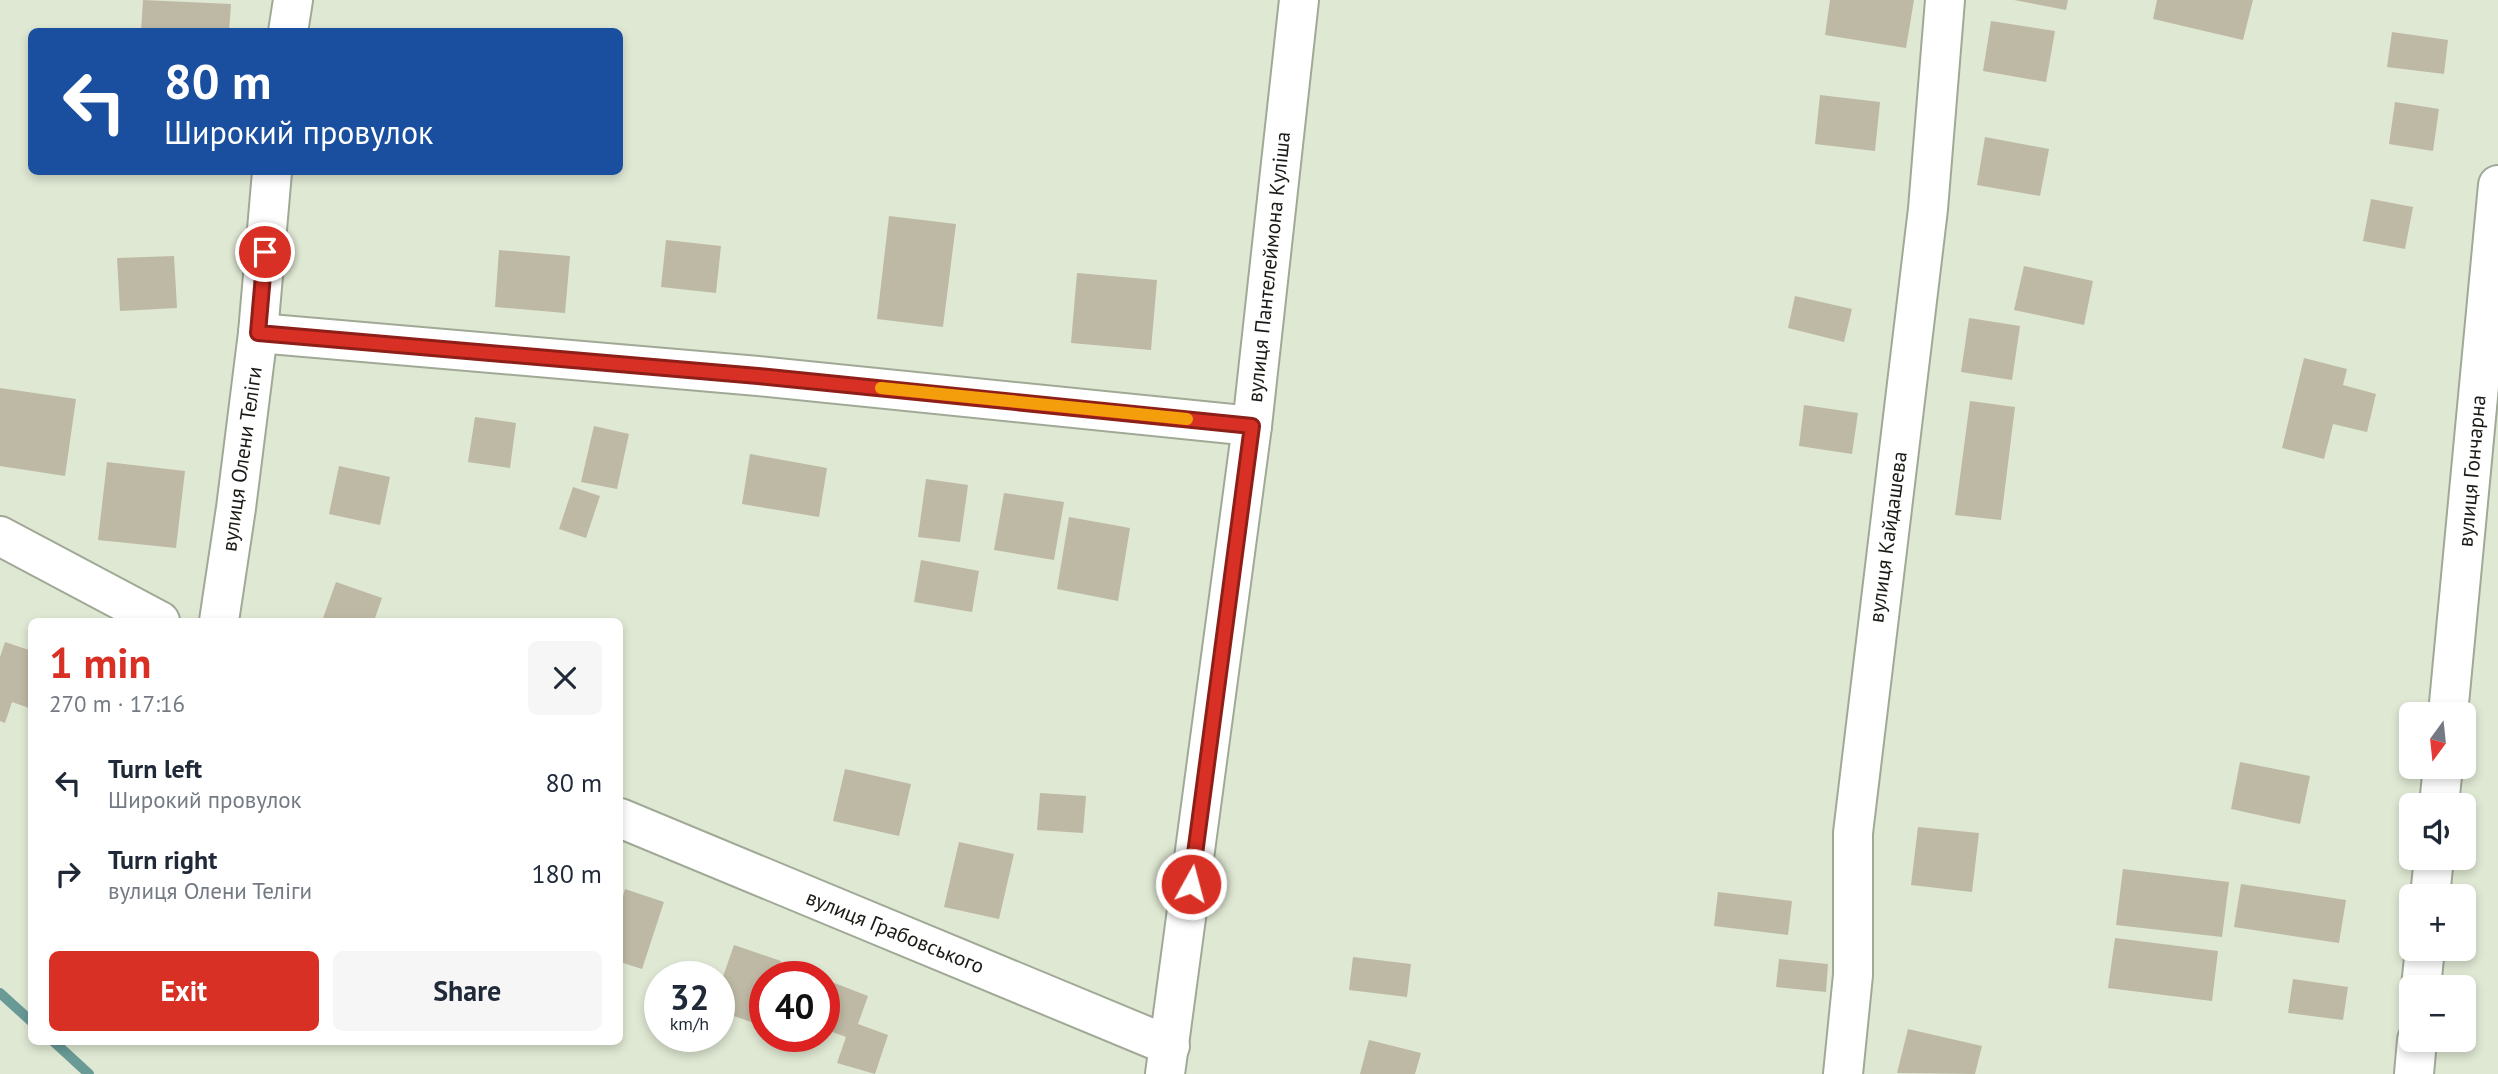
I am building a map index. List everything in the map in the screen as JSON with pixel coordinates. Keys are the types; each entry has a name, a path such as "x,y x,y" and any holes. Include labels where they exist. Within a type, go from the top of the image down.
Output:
{"street":[{"path":"289,28 293,0"},
{"name":"вулиця Пантелеймона Куліша","path":"1168,1060 1252,426 1298,0"},
{"name":"вулиця Кайдашева","path":"1843,1074 1853,975 1854,820 1928,209 1945,0"},
{"name":"вулиця Олени Теліги","path":"219,618 258,333 272,175"},
{"name":"вулиця Гончарна","path":"2449,702 2498,185"},
{"path":"258,333 758,376 1252,426"},
{"path":"0,536 154,618"},
{"name":"вулиця Грабовського","path":"623,819 1168,1060"},
{"path":"2414,1074 2416,1052"}],"building":[{"path":"143,0 231,4 229,28 141,28"},
{"path":"1830,0 1914,0 1906,48 1825,35"},
{"path":"2014,0 2068,0 2066,10"},
{"path":"2157,0 2253,0 2243,40 2153,19"},
{"path":"1991,21 2055,31 2046,82 1983,71"},
{"path":"2392,32 2448,40 2444,74 2387,67"},
{"path":"1820,95 1880,102 1875,151 1815,144"},
{"path":"2395,102 2439,109 2433,151 2389,144"},
{"path":"1985,137 2049,149 2040,196 1977,185"},
{"path":"2371,199 2413,207 2405,249 2363,241"},
{"path":"889,216 956,224 943,327 877,319"},
{"path":"666,240 721,246 716,293 661,287"},
{"path":"499,250 570,256 565,313 495,307"},
{"path":"174,256 177,308 120,311 117,258"},
{"path":"2024,266 2093,281 2084,325 2014,310"},
{"path":"1077,273 1157,280 1151,350 1071,343"},
{"path":"1795,296 1852,309 1844,342 1788,328"},
{"path":"1969,318 2020,326 2012,380 1961,372"},
{"path":"2304,358 2347,369 2343,385 2376,394 2367,432 2333,424 2324,459 2282,448"},
{"path":"0,388 76,399 65,476 0,466"},
{"path":"1970,401 2015,407 2001,520 1955,515"},
{"path":"1804,405 1858,413 1852,454 1799,446"},
{"path":"475,417 516,423 510,468 468,462"},
{"path":"594,426 629,434 617,489 581,482"},
{"path":"750,454 827,468 819,517 742,504"},
{"path":"107,462 185,471 176,548 98,540"},
{"path":"339,466 390,477 380,525 329,514"},
{"path":"926,479 968,485 960,542 918,537"},
{"path":"573,487 600,496 586,538 559,529"},
{"path":"1004,493 1064,502 1054,560 994,550"},
{"path":"1069,517 1130,528 1118,601 1057,589"},
{"path":"921,560 979,571 972,612 914,602"},
{"path":"336,582 382,598 375,618 323,618"},
{"path":"5,642 28,650 28,708 12,702 5,723 0,721 0,657"},
{"path":"2240,762 2310,776 2300,824 2231,809"},
{"path":"845,769 911,784 899,836 833,821"},
{"path":"1040,793 1086,796 1083,833 1037,830"},
{"path":"1918,827 1979,833 1972,892 1911,885"},
{"path":"959,842 1014,854 999,919 944,907"},
{"path":"2123,869 2229,882 2222,937 2116,925"},
{"path":"2241,884 2346,900 2339,943 2234,927"},
{"path":"625,889 664,902 642,969 623,963"},
{"path":"1718,892 1792,901 1788,935 1714,926"},
{"path":"2115,938 2218,951 2212,1001 2108,988"},
{"path":"734,945 781,961 749,961 749,1021 735,1016 735,961 728,961"},
{"path":"1353,957 1411,964 1407,997 1349,990"},
{"path":"1779,959 1828,964 1826,992 1776,987"},
{"path":"2293,979 2348,987 2343,1020 2288,1013"},
{"path":"840,985 868,996 858,1024 888,1035 875,1074 837,1063 846,1037 840,1035"},
{"path":"1908,1029 1982,1046 1975,1074 1897,1073"},
{"path":"1369,1040 1421,1053 1415,1074 1360,1074"}],"waterway":[{"path":"0,993 28,1018"},
{"path":"57,1045 89,1074"}],"slow traffic":[{"path":"881,388 1187,419"}],"route":[{"path":"265,252 258,333 758,376 1252,426 1191,884"}]}
